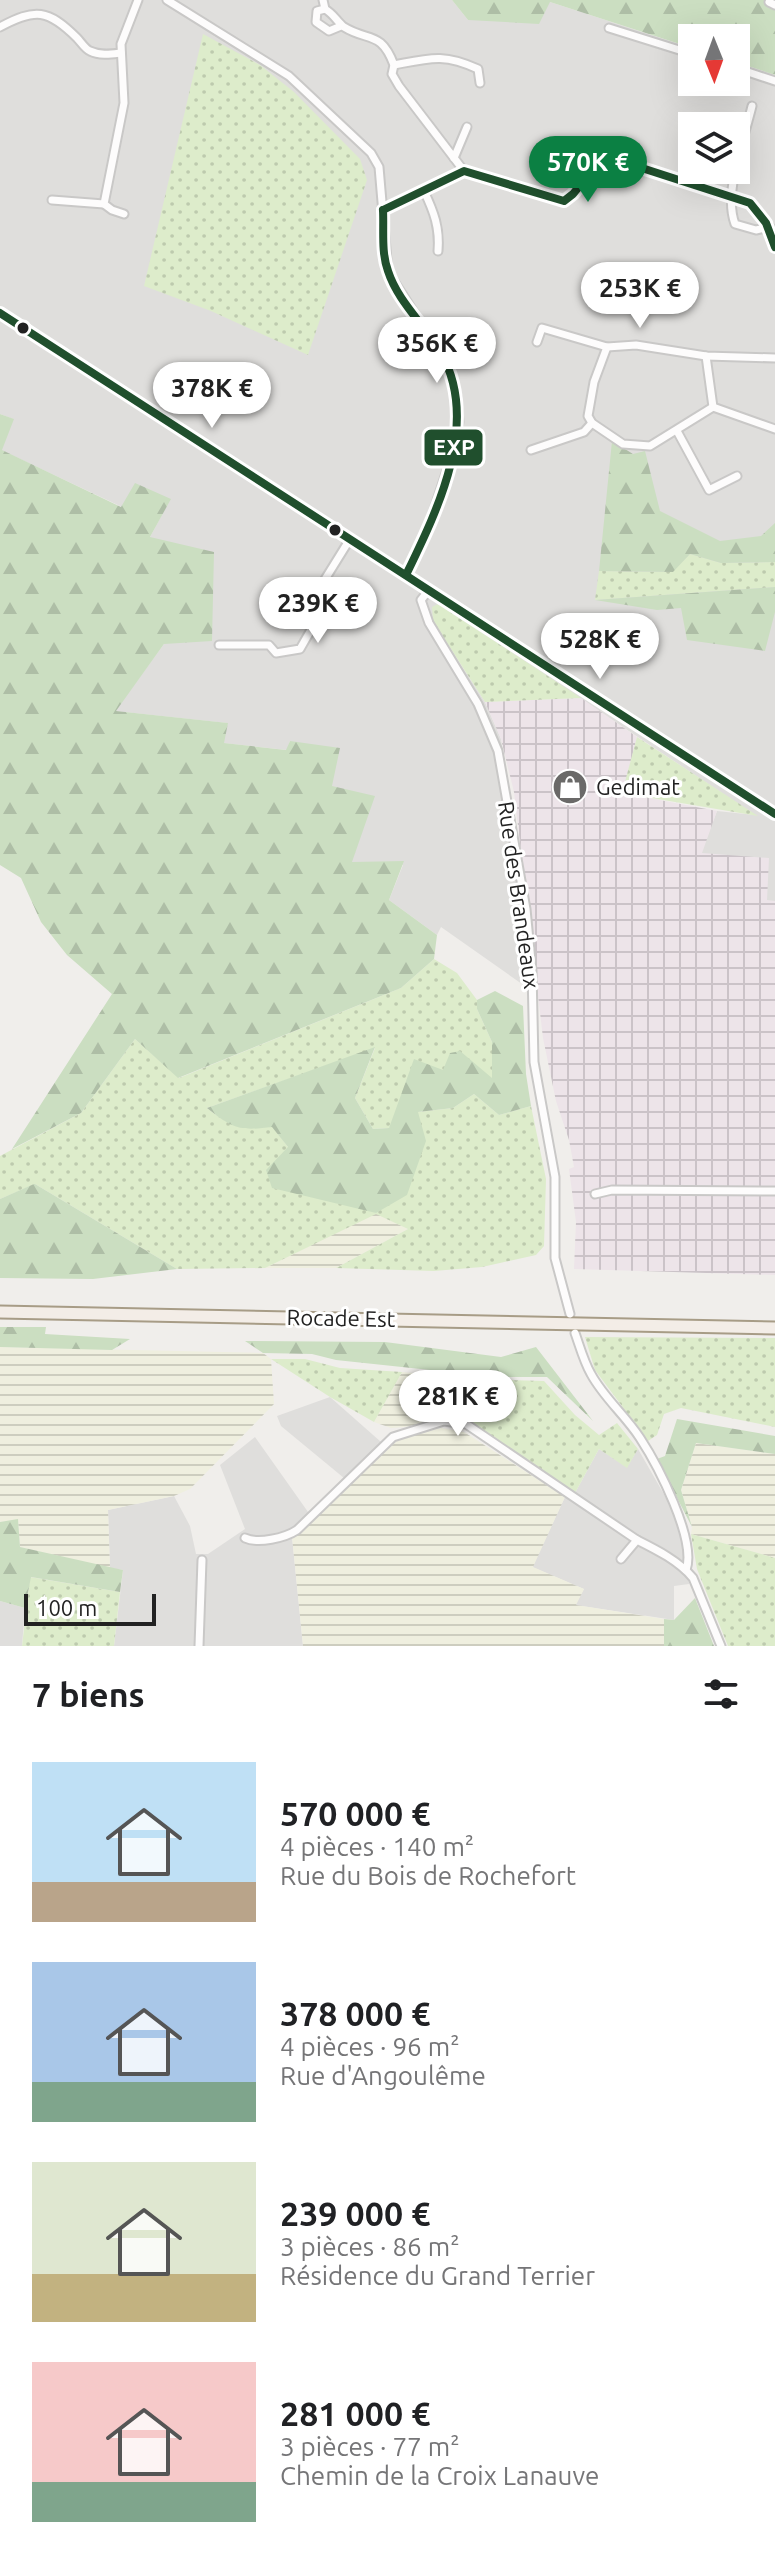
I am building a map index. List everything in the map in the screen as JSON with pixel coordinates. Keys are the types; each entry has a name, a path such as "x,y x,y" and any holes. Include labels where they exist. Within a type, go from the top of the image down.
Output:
{"main road":[{"name":"Rocade Est","path":"0,1312 775,1328"},
{"name":"Rocade Est","path":"683,1324 775,1322"}],"street":[{"path":"104,204 124,103 121,44 138,0"},
{"path":"167,0 289,76 371,153 379,167 388,272 447,364 458,410 454,449 427,531 406,575"},
{"path":"341,26 329,31 322,29 315,16 317,11 324,4 341,26 370,36 382,44 394,65 392,74 399,86 464,171 564,201 574,196 597,166 614,159 750,203 770,227 775,247"},
{"path":"0,27 31,12 47,14 89,51 105,55 121,53"},
{"path":"609,28 678,50"},
{"path":"394,65 419,58 440,57 478,69 480,83"},
{"path":"750,73 775,81"},
{"path":"752,106 730,195 731,213 735,224 756,230 770,227"},
{"path":"454,158 467,127"},
{"path":"383,210 464,171"},
{"path":"424,191 435,216 439,234 438,251"},
{"path":"52,200 104,204 124,214"},
{"path":"0,313 775,814"},
{"path":"537,342 542,328 607,347 636,345 706,356 775,358"},
{"path":"607,347 594,382 588,416 592,423 623,444 650,446 713,407"},
{"path":"706,356 713,407"},
{"path":"713,407 775,429"},
{"path":"531,450 584,432 592,423"},
{"path":"677,431 709,490 737,476"},
{"path":"219,645 269,645 276,653 300,649 316,621 312,606 314,597 350,539"},
{"name":"Rue des Brandeaux","path":"429,590 421,600 429,623 478,704 492,734 501,766 531,951 534,1062 555,1177 555,1258 570,1314"},
{"path":"595,1194 612,1190 775,1191"},
{"path":"575,1333 589,1371 640,1438 655,1465 685,1534 686,1570"},
{"path":"245,1538 255,1541 290,1535 393,1437 444,1421 466,1424 686,1570 693,1578 721,1646"},
{"path":"621,1559 637,1540"},
{"path":"199,1646 202,1560"}],"shaded area":[{"path":"0,0 452,0 468,20 550,2 678,43 678,96 750,96 750,67 775,75 775,901 767,901 701,853 717,811 755,815 438,604 433,621 485,702 501,739 534,942 539,996 441,927 437,935 389,900 403,865 352,862 332,786 290,741 287,750 223,743 227,723 115,711 164,644 150,537 170,500 122,507 1,450 13,419 0,414"},
{"path":"581,698 637,737 623,793 717,811 702,853 769,858 767,900 775,901 775,1275 574,1269 576,1222 569,1169 574,1167 543,1038 514,792 501,739 485,702"},
{"path":"330,1397 381,1442 344,1478 281,1426 277,1416"},
{"path":"255,1437 313,1519 292,1537 303,1646 114,1646 123,1570 110,1568 108,1510 174,1496 190,1526 196,1554 208,1554 245,1529 220,1465"},
{"path":"599,1449 627,1467 638,1449 685,1531 689,1584 674,1586 674,1620 575,1605 584,1589 532,1567 565,1497 575,1493"},
{"path":"0,1601 25,1608 22,1646 0,1646"}],"green space":[{"path":"452,0 775,0 775,75 750,67 750,24 678,24 678,43 550,2 539,24 468,20"},
{"path":"203,34 260,65 294,92 360,159 367,180 308,355 211,311 144,286"},
{"path":"0,414 14,419 2,450 121,507 135,483 171,499 150,537 214,552 212,641 164,644 116,711 228,723 224,743 286,750 290,741 340,748 332,786 375,796 352,862 404,861 389,900 437,935 434,959 401,988 178,1078 135,1039 81,1113 12,1149 112,994 67,955 41,922 21,878 0,865"},
{"path":"612,441 633,454 645,451 660,511 720,541 761,536 775,523 775,562 721,563 690,554 673,572 599,571"},
{"path":"690,554 721,563 775,562 775,587 595,600 599,571 672,572"},
{"path":"775,587 775,612 765,651 687,640 681,608 657,610 595,600"},
{"path":"438,604 581,698 485,702 433,621 432,607"},
{"path":"637,737 758,816 622,793"},
{"path":"434,959 457,973 477,1000 477,1009 492,1042 493,1079 444,1070 389,1128 373,1129 355,1098 375,1048 207,1108 237,1126 272,1126 288,1147 376,1213 418,1112 453,1108 474,1094 499,1115 531,1106 546,1179 544,1246 536,1255 482,1267 434,1271 336,1268 408,1229 376,1214 265,1268 177,1269 35,1184 0,1199 0,1156 81,1113 135,1039 179,1078 401,988"},
{"path":"495,991 523,1006 526,1074 531,1106 499,1115 474,1094 453,1108 418,1112 426,1141 407,1195 376,1213 272,1188 266,1170 288,1147 272,1127 237,1127 207,1108 375,1047 355,1098 373,1129 389,1128 414,1059 443,1070 450,1053 460,1051 492,1078 492,1042 477,1009 477,1000"},
{"path":"34,1184 177,1269 93,1279 0,1278 0,1199"},
{"path":"376,1213 408,1229 336,1268 265,1268"},
{"path":"0,1327 46,1327 45,1334 130,1339 112,1350 0,1347"},
{"path":"585,1337 775,1338 775,1427 681,1408 664,1414 657,1435 648,1441 595,1370"},
{"path":"245,1341 385,1342 501,1357 536,1347 593,1421 547,1377 496,1377 336,1360 312,1354 263,1353"},
{"path":"0,1347 263,1353 271,1359 274,1404 190,1489 174,1496 108,1510 110,1568 20,1547 18,1520 0,1522"},
{"path":"271,1359 305,1359 340,1368 402,1372 374,1422"},
{"path":"402,1372 478,1379 453,1415 406,1427 391,1428 374,1422"},
{"path":"478,1379 544,1381 575,1415 599,1435 617,1423 638,1449 627,1468 599,1449 575,1493 471,1422 453,1415"},
{"path":"677,1419 775,1436 775,1454 696,1443 681,1490 692,1527 657,1459 665,1456"},
{"path":"441,1428 464,1432 565,1497 533,1567 584,1589 576,1605 664,1619 664,1646 303,1646 292,1537 399,1439"},
{"path":"696,1443 775,1454 775,1558 691,1534 692,1527 681,1490"},
{"path":"18,1519 20,1547 123,1570 120,1592 31,1577 25,1608 0,1601 0,1522"},
{"path":"691,1534 775,1558 775,1646 728,1646 697,1569"},
{"path":"30,1577 120,1592 114,1646 22,1646"},
{"path":"695,1598 714,1646 664,1646 664,1619 674,1620"}],"transit line":[{"name":"EXP","path":"383,210 464,171 564,201 595,167 614,159 750,203 766,223 775,247"},
{"name":"EXP","path":"383,210 384,249 392,282 441,353 452,380 457,408 456,437 450,466 430,523 406,575"},
{"name":"EXP","path":"0,313 775,814"}],"place":[{"name":"Gedimat","path":"570,787"}]}
